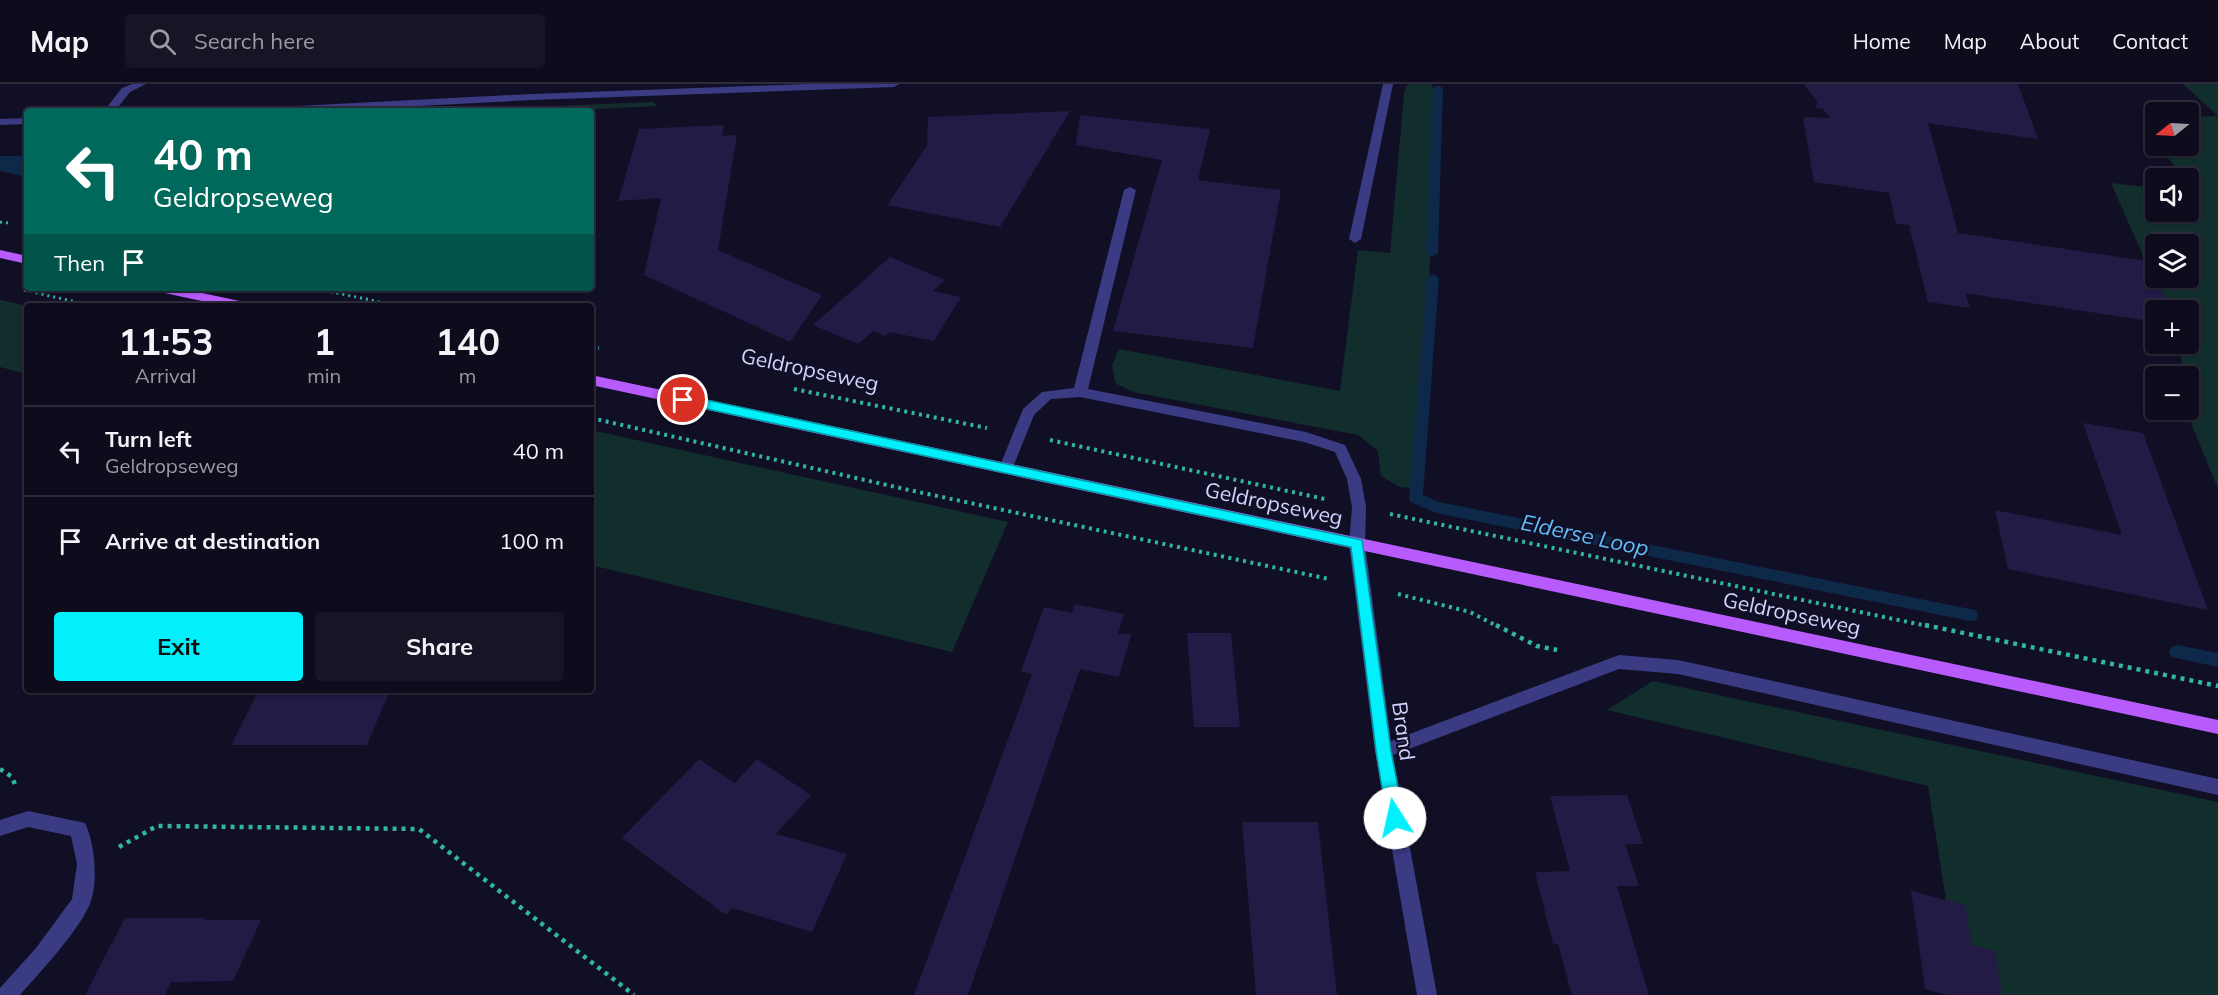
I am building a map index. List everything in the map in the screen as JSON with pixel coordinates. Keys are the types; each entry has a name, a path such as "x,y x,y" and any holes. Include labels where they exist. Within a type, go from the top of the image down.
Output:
{"main road":[{"path":"0,254 24,259"},
{"path":"174,291 230,303"},
{"name":"Geldropseweg","path":"594,381 2218,727"}],"street":[{"path":"111,108 126,90 141,84"},
{"path":"394,108 532,97 894,84"},
{"path":"1355,239 1388,84"},
{"path":"0,122 24,121"},
{"path":"1080,392 1130,190"},
{"name":"Geldropseweg","path":"1005,468 1028,412 1047,395 1080,392 1306,437 1340,449 1354,479 1359,507 1358,543"},
{"name":"Brand","path":"1358,543 1384,751 1427,995"},
{"path":"1384,751 1619,662 1678,667 2218,787"},
{"path":"0,828 28,819 79,829 86,864 81,902 43,955 7,995"}],"path":[{"path":"27,291 80,303"},
{"path":"327,291 385,303"},
{"path":"594,346 603,348"},
{"name":"Geldropseweg","path":"787,387 2218,686"},
{"path":"594,419 909,490 1363,586 1470,612 1537,646 1561,651"},
{"path":"86,864 157,826 418,829 634,995"}],"green space":[{"path":"1432,84 1434,97 1429,293 1420,449 1421,489 1400,487 1381,476 1378,451 1358,435 1133,392 1115,383 1112,365 1119,349 1340,391 1358,250 1390,253 1404,94 1407,85"},
{"path":"2183,84 2218,84 2218,116"},
{"path":"653,102 658,106 594,109 556,108 557,106"},
{"path":"2218,116 2218,489 2191,423 2191,420 2199,420 2199,366 2182,366 2180,354 2199,354 2199,300 2163,300 2157,288 2199,288 2199,234 2145,234 2145,260 2111,183 2145,187 2145,222 2199,222 2199,168 2177,168 2166,156 2199,156 2199,117"},
{"path":"0,300 24,305 24,373 0,367"},
{"path":"594,431 1008,522 952,652 594,566"},
{"path":"1653,681 2218,802 2218,995 1961,995 1928,786 1607,710"}],"water":[{"path":"0,156 24,156 24,176 0,171"}],"building":[{"path":"1803,84 2018,84 2038,139 1928,123 1958,233 2145,261 2145,288 2160,288 2165,300 2145,300 2145,320 1965,293 1970,308 1928,302 1909,225 1896,224 1889,193 1814,182 1803,117 1831,118 1823,109 1816,108 1817,101"},
{"path":"1070,111 1000,227 887,205 927,146 928,117"},
{"path":"1080,115 1210,129 1198,180 1281,190 1253,348 1113,331 1162,160 1076,145"},
{"path":"724,125 722,136 737,135 718,250 822,295 790,342 644,275 661,198 618,201 639,129"},
{"path":"890,257 945,280 933,291 961,297 934,341 889,332 885,336 873,331 858,344 813,325"},
{"path":"2083,423 2143,433 2208,610 2008,569 1995,510 2122,535"},
{"path":"1075,604 1124,614 1118,634 1131,634 1119,677 1080,669 968,995 914,995 1032,674 1021,671 1044,607 1072,613"},
{"path":"1187,633 1231,633 1240,727 1194,727"},
{"path":"257,693 389,693 367,745 231,745"},
{"path":"699,759 735,783 757,759 811,795 776,834 847,854 812,932 732,908 726,915 622,838"},
{"path":"1627,795 1643,844 1625,844 1639,886 1617,886 1649,995 1572,995 1558,944 1553,944 1535,872 1570,871 1550,796"},
{"path":"1242,822 1318,822 1337,995 1256,995"},
{"path":"1911,891 1965,905 1972,945 1995,951 2002,995 1947,995 1925,989"},
{"path":"125,918 261,920 233,981 171,982 165,995 85,995"}],"waterway":[{"name":"Elderse Loop","path":"1432,253 1438,88"},
{"name":"Elderse Loop","path":"1433,278 1416,498 1436,507 1970,615"},
{"name":"Elderse Loop","path":"2177,652 2218,660"}],"route":[{"path":"683,400 1358,543 1384,751 1395,818"}]}
